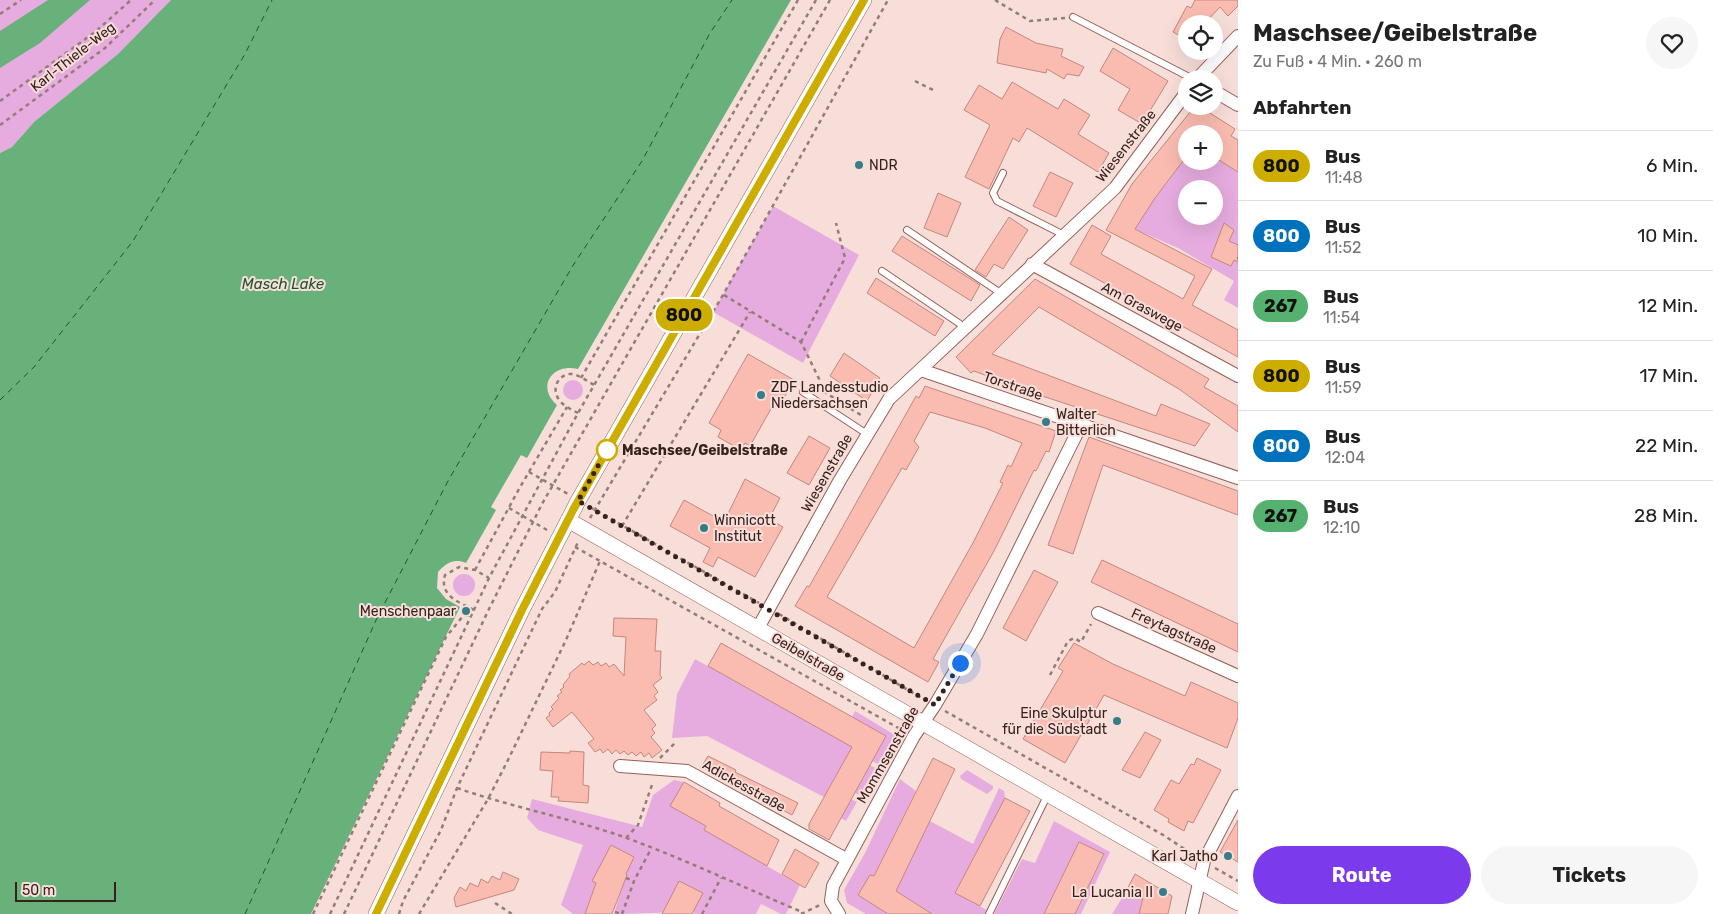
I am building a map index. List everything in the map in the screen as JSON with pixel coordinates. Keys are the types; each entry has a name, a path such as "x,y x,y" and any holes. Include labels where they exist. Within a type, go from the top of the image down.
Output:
{"street":[{"path":"376,914 490,675 578,501 864,0"},
{"path":"1206,70 1238,36"},
{"path":"1223,96 1238,105"},
{"name":"Wiesenstraße","path":"758,628 870,429 889,399 1115,188 1178,104"},
{"name":"Am Graswege","path":"1032,264 1238,376"},
{"name":"Torstraße","path":"921,370 1238,478"},
{"name":"Mommsenstraße","path":"831,901 833,886 846,859 914,736 935,705 977,634 1081,425"},
{"name":"Geibelstraße","path":"568,520 1238,903"},
{"name":"Freytagstraße","path":"1098,613 1238,676"},
{"name":"Adickesstraße","path":"620,766 687,771 846,859"},
{"path":"1192,914 1204,861 1238,796"},
{"path":"831,901 839,914"}],"lane":[{"path":"1073,17 1178,71"},
{"path":"1003,173 993,193 997,200 1064,235"},
{"path":"907,230 1002,294"},
{"path":"882,271 966,329"},
{"path":"803,392 870,429"},
{"path":"989,914 1048,794"}],"path":[{"path":"0,14 21,0"},
{"name":"Karl-Thiele-Weg","path":"0,101 95,32 131,0"},
{"name":"Karl-Thiele-Weg","path":"0,125 105,48 155,0"},
{"path":"580,378 798,0"},
{"path":"330,914 489,578 578,412 816,0"},
{"path":"344,914 489,609 552,485 830,0"},
{"path":"399,914 407,892 441,830 457,788 545,602 555,592 594,510 723,295 888,0"},
{"path":"995,0 1030,21 1073,17"},
{"path":"915,81 933,90"},
{"path":"801,342 845,258 836,223"},
{"path":"723,295 801,342 826,393 870,429"},
{"path":"622,526 750,312"},
{"path":"578,412 567,407 556,395 556,386 564,375 573,374 594,385"},
{"path":"475,570 567,407"},
{"path":"529,472 769,608 1165,836 1178,847 1238,880"},
{"path":"509,508 559,538 914,736"},
{"path":"419,914 488,799 558,657 600,561"},
{"path":"474,610 456,601 445,592 443,583 445,575 459,567 475,570 489,578"},
{"path":"1050,675 1068,641 1074,638 1081,642 1098,613"},
{"path":"313,914 446,636 463,616 472,616"},
{"path":"660,755 675,743"},
{"path":"626,838 638,825 656,776"},
{"path":"457,788 488,799 580,822 626,838 802,913 831,901"},
{"path":"615,912 622,914 634,881 651,849"},
{"path":"626,878 634,881"},
{"path":"702,914 721,878"},
{"path":"495,904 512,914"}],"shaded area":[{"path":"0,0 171,0 118,54 34,122 12,147 0,153"},
{"path":"1223,163 1238,172 1238,308 1224,300 1234,281 1178,248 1135,229 1153,200 1178,167 1178,170 1223,170"},
{"path":"773,206 859,255 803,363 713,312"},
{"path":"573,380 580,383 583,390 580,397 573,400 566,397 563,390 566,383"},
{"path":"464,574 472,577 475,585 472,593 464,596 456,593 453,585 456,577"},
{"path":"695,659 852,747 824,797 707,736 672,738 677,694"},
{"path":"855,711 895,735 878,764 872,761 886,736 852,717"},
{"path":"870,765 875,768 860,795 855,793"},
{"path":"967,770 993,786 993,789 987,794 961,779 960,776"},
{"path":"900,779 916,791 874,876 870,875 858,895 888,914 866,914 847,903 844,890 865,853"},
{"path":"674,780 684,782 671,806 706,826 704,830 800,885 786,914 781,914 761,904 756,914 695,914 693,912 614,914 626,874 634,857 611,845 593,881 596,883 585,914 573,914 561,905 583,845 538,830 527,818 532,799 642,827 653,795"},
{"path":"999,788 1004,791 1005,798 955,893 987,910 985,914 932,914 891,888 904,873 930,821 973,844"},
{"path":"851,799 857,802 846,821 841,818"},
{"path":"1054,821 1110,852 1081,914 1075,914 1104,855 1079,842 1044,914 994,914 1022,859 1035,863"},
{"path":"1125,893 1143,898 1139,914 1112,914"}],"water":[{"path":"48,0 90,0 40,43 0,68 0,31"},
{"name":"Masch Lake","path":"171,0 791,0 578,369 569,368 561,370 554,373 550,378 548,391 557,405 527,458 521,455 491,507 496,510 466,563 454,561 444,566 438,572 437,588 446,599 460,607 311,914 0,914 0,153 12,147 34,122 118,54"}],"building":[{"path":"1195,0 1238,0 1238,6 1228,16 1220,7 1212,15 1182,15 1187,6 1191,8"},
{"path":"1178,23 1178,35 1173,32"},
{"path":"1006,27 1036,43 1063,49 1061,56 1084,67 1079,76 1067,74 1064,79 1047,69 1046,73 997,63 1000,39"},
{"path":"1113,48 1168,81 1142,124 1118,110 1130,89 1100,71"},
{"path":"1012,82 1058,109 1064,99 1090,115 1078,134 1109,153 1098,172 1027,128 1019,142 1013,138 989,189 965,177 990,125 964,110 979,85 1002,99"},
{"path":"1188,115 1213,115 1235,129 1231,136 1238,140 1238,172 1223,163 1223,125 1180,125"},
{"path":"1178,127 1178,168 1135,229 1212,269 1192,305 1238,330 1238,357 1070,264 1092,225 1111,236 1101,254 1183,299 1195,276 1106,230 1132,184"},
{"path":"1050,172 1073,183 1056,217 1033,206"},
{"path":"938,193 961,203 947,237 924,228"},
{"path":"1009,217 1028,230 1003,269 994,264 986,277 975,270"},
{"path":"1224,223 1234,230 1229,241 1238,245 1238,262 1234,260 1231,266 1211,257"},
{"path":"902,236 980,285 971,301 892,251"},
{"path":"876,278 944,321 935,336 867,293"},
{"path":"1035,279 1209,379 1204,387 1238,406 1238,432 1179,389 1039,307 992,354 1156,416 1161,404 1210,424 1195,446 1030,392 974,371 971,373 956,357"},
{"path":"844,353 880,378 867,401 830,376"},
{"path":"748,354 794,380 781,403 776,400 750,446 745,443 741,450 718,437 721,430 709,423"},
{"path":"925,386 1056,431 1049,452 1046,451 1036,471 1034,470 994,551 933,659 939,662 928,682 795,606 807,586 809,587 916,396 919,398","holes":["930,412 985,428 1022,443 1011,467 1008,465 1000,482 1003,483 974,541 914,648 827,597 902,468 906,470 919,447 914,441"]},
{"path":"809,436 830,448 809,485 787,473"},
{"path":"1089,437 1238,491 1238,515 1103,465 1073,554 1048,545"},
{"name":"Winnicott Institut","path":"745,479 780,498 769,519 783,527 755,577 718,557 713,567 703,562 710,548 670,526 684,500 724,522"},
{"path":"1102,560 1238,624 1238,652 1091,582"},
{"path":"1034,570 1058,582 1026,641 1003,628"},
{"path":"614,618 657,619 655,651 661,651 660,675 662,678 653,685 658,692 654,696 657,700 644,710 656,725 652,729 655,733 651,737 662,750 652,758 649,753 644,757 641,752 636,756 632,752 628,755 624,751 620,754 616,750 612,754 608,749 603,753 600,749 595,752 588,743 594,739 572,712 553,727 546,718 553,709 551,707 559,698 557,696 562,692 560,690 564,687 563,685 570,676 569,674 582,663 584,665 589,661 593,665 598,662 601,666 606,663 609,667 614,664 624,676 626,637 613,636"},
{"path":"721,643 886,736 829,840 809,829 809,824 852,747 708,666"},
{"path":"1074,643 1113,664 1185,696 1191,682 1238,703 1238,718 1227,748 1104,695 1065,763 1023,739 1063,671 1058,668"},
{"path":"1145,732 1161,740 1140,778 1122,770"},
{"path":"570,751 584,752 583,785 589,786 588,803 558,801 559,797 551,797 553,771 540,770 541,752 570,753"},
{"path":"708,756 736,770 735,772 798,803 792,815 702,766"},
{"path":"933,758 955,769 896,891 932,914 888,914 858,895 870,875 874,876"},
{"path":"1197,758 1221,770 1193,823 1188,821 1184,831 1168,822 1169,819 1154,810 1171,780 1179,784 1191,764 1194,765"},
{"path":"684,782 720,803 719,806 779,840 767,866 704,830 706,826 670,806"},
{"path":"1005,798 1030,811 980,906 955,893"},
{"path":"1238,820 1238,862 1220,852"},
{"path":"1079,842 1104,854 1075,914 1044,914"},
{"path":"611,845 634,857 612,914 585,914 596,883 592,881"},
{"path":"795,849 819,863 805,888 782,874"},
{"path":"503,872 519,879 514,890 456,907 454,898 460,887 466,891 470,883 478,887 481,879 488,883 492,876 500,880"},
{"path":"1135,874 1172,896 1168,914 1139,914 1143,898 1125,893"},
{"path":"679,881 703,893 692,914 662,914"}],"ferry route":[{"path":"0,400 34,367 133,241 245,54 272,0"},
{"path":"245,914 377,618 448,481 572,267 642,161 710,33 732,0"}],"bus line":[{"name":"800","path":"376,914 490,675 573,510 864,0"}],"place":[{"name":"NDR","path":"859,165"},
{"name":"ZDF Landesstudio Niedersachsen","path":"761,395"},
{"name":"Walter Bitterlich","path":"1046,422"},
{"name":"Maschsee/Geibelstraße","path":"607,450"},
{"name":"Winnicott Institut","path":"704,528"},
{"name":"Menschenpaar","path":"466,611"},
{"name":"Eine Skulptur für die Südstadt","path":"1117,721"},
{"name":"Karl Jatho","path":"1228,856"},
{"name":"La Lucania II","path":"1163,892"}],"route":[{"path":"607,450 578,501 769,608 935,705 960,663"}]}
